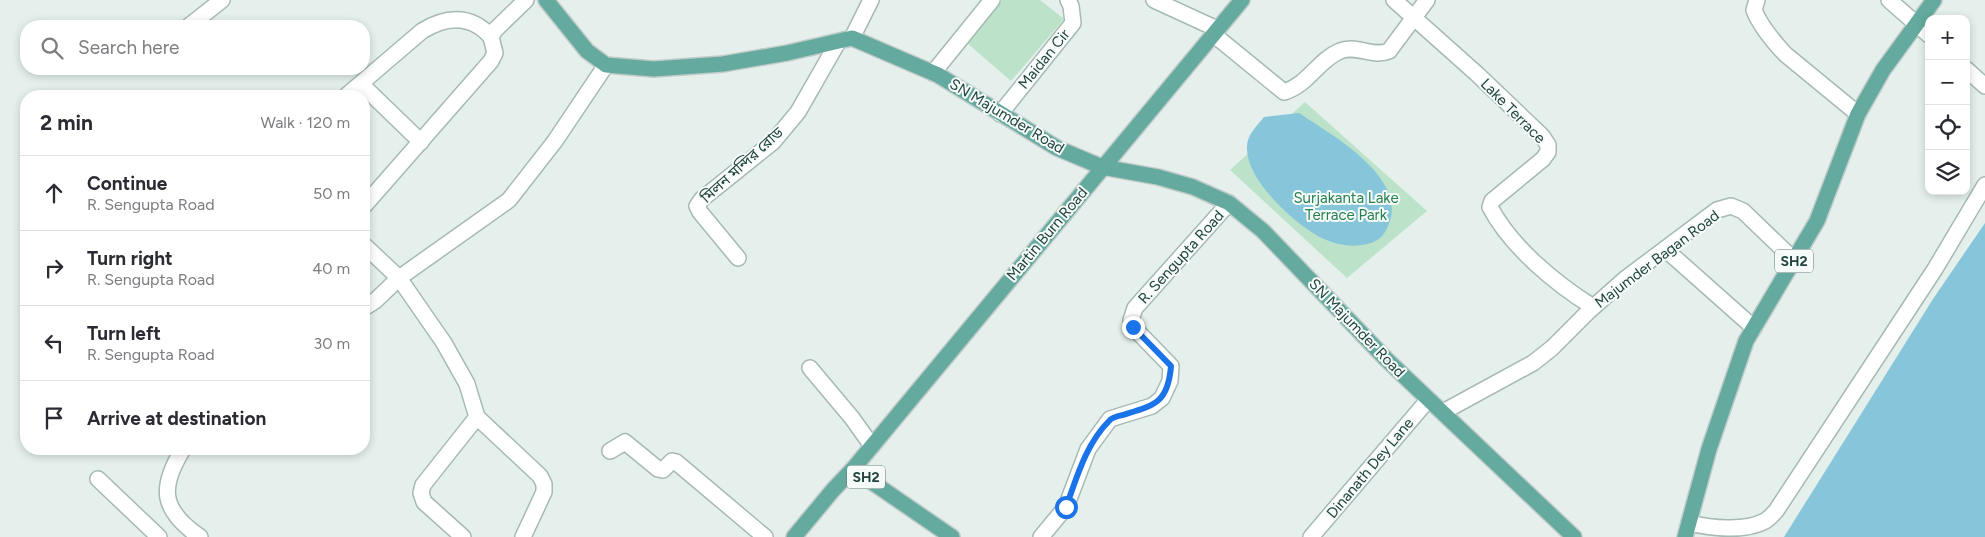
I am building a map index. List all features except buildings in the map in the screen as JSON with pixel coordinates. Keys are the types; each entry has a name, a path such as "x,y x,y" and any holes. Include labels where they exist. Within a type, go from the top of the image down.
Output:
{"main road":[{"path":"546,0 587,51 606,66 654,69 723,64 845,40"},
{"name":"Martin Burn Road","path":"853,469 1242,0"},
{"name":"SH2","path":"1687,530 1709,449 1746,341 1817,221 1826,202 1858,114 1883,70 1934,0"},
{"name":"SN Majumder Road","path":"845,40 933,73 969,93 1057,148 1102,167 1193,187 1229,203 1263,230 1386,359 1574,537"},
{"name":"SH2","path":"794,537 853,469 952,537"}],"street":[{"path":"197,20 222,0"},
{"path":"491,37 495,30 526,0"},
{"path":"845,40 871,0"},
{"path":"933,73 992,0"},
{"name":"Maidan Cir","path":"1000,114 1073,23 1071,6 1068,0"},
{"path":"1154,0 1215,32 1284,92 1298,87 1330,56 1339,51 1346,49 1383,54 1390,51 1427,0"},
{"name":"Lake Terrace","path":"1394,0 1542,136 1548,145 1548,152 1543,159 1492,201 1490,207 1497,221 1536,264 1568,291 1593,307"},
{"path":"1757,0 1754,10 1756,17 1775,44 1858,114"},
{"path":"1889,0 1925,31"},
{"path":"354,90 408,42 435,23 471,21 482,27 491,37 495,53 491,62 370,199"},
{"name":"মিলন মন্দির রোড","path":"738,258 697,206 702,199 773,142 798,112 845,40"},
{"path":"370,304 398,278 509,200 555,141 606,66"},
{"path":"1970,73 1985,86"},
{"path":"361,84 367,90"},
{"path":"370,93 421,142"},
{"path":"1687,530 1755,525 1766,521 1776,511 1934,269 1985,185"},
{"name":"R. Sengupta Road","path":"1041,537 1066,507 1088,449 1110,419 1152,406 1162,398 1170,381 1171,366 1133,327 1131,320 1135,308 1229,203"},
{"name":"Majumder Bagan Road","path":"1443,412 1533,363 1552,348 1593,307 1625,279 1717,210 1731,206 1743,211 1794,260"},
{"path":"1665,249 1754,328"},
{"path":"370,251 398,278 444,344 467,384 477,417 540,476 544,484 544,492 522,537"},
{"path":"810,368 852,418 872,446"},
{"name":"Dinanath Dey Lane","path":"1311,537 1428,400"},
{"path":"463,537 424,502 421,494 423,486 477,417"},
{"path":"610,452 624,442 658,469 663,470 672,461 676,462 765,537"},
{"path":"179,455 174,464 167,488 169,505 184,526 200,537"},
{"path":"98,479 159,537"}],"green space":[{"path":"1002,0 1040,0 1064,19 1011,81 967,43"},
{"name":"Surjakanta Lake Terrace Park","path":"1305,102 1427,211 1347,278 1230,170"}],"water":[{"name":"Surjakanta Lake Terrace Park","path":"1299,113 1349,147 1380,178 1389,195 1392,213 1385,232 1378,240 1367,244 1349,246 1332,242 1316,235 1293,218 1271,197 1254,173 1249,161 1247,144 1255,128 1264,117"},
{"path":"1985,223 1985,537 1784,537 1933,299"}],"route":[{"path":"1066,507 1088,449 1110,419 1152,406 1162,398 1170,381 1171,366 1133,327"}]}
